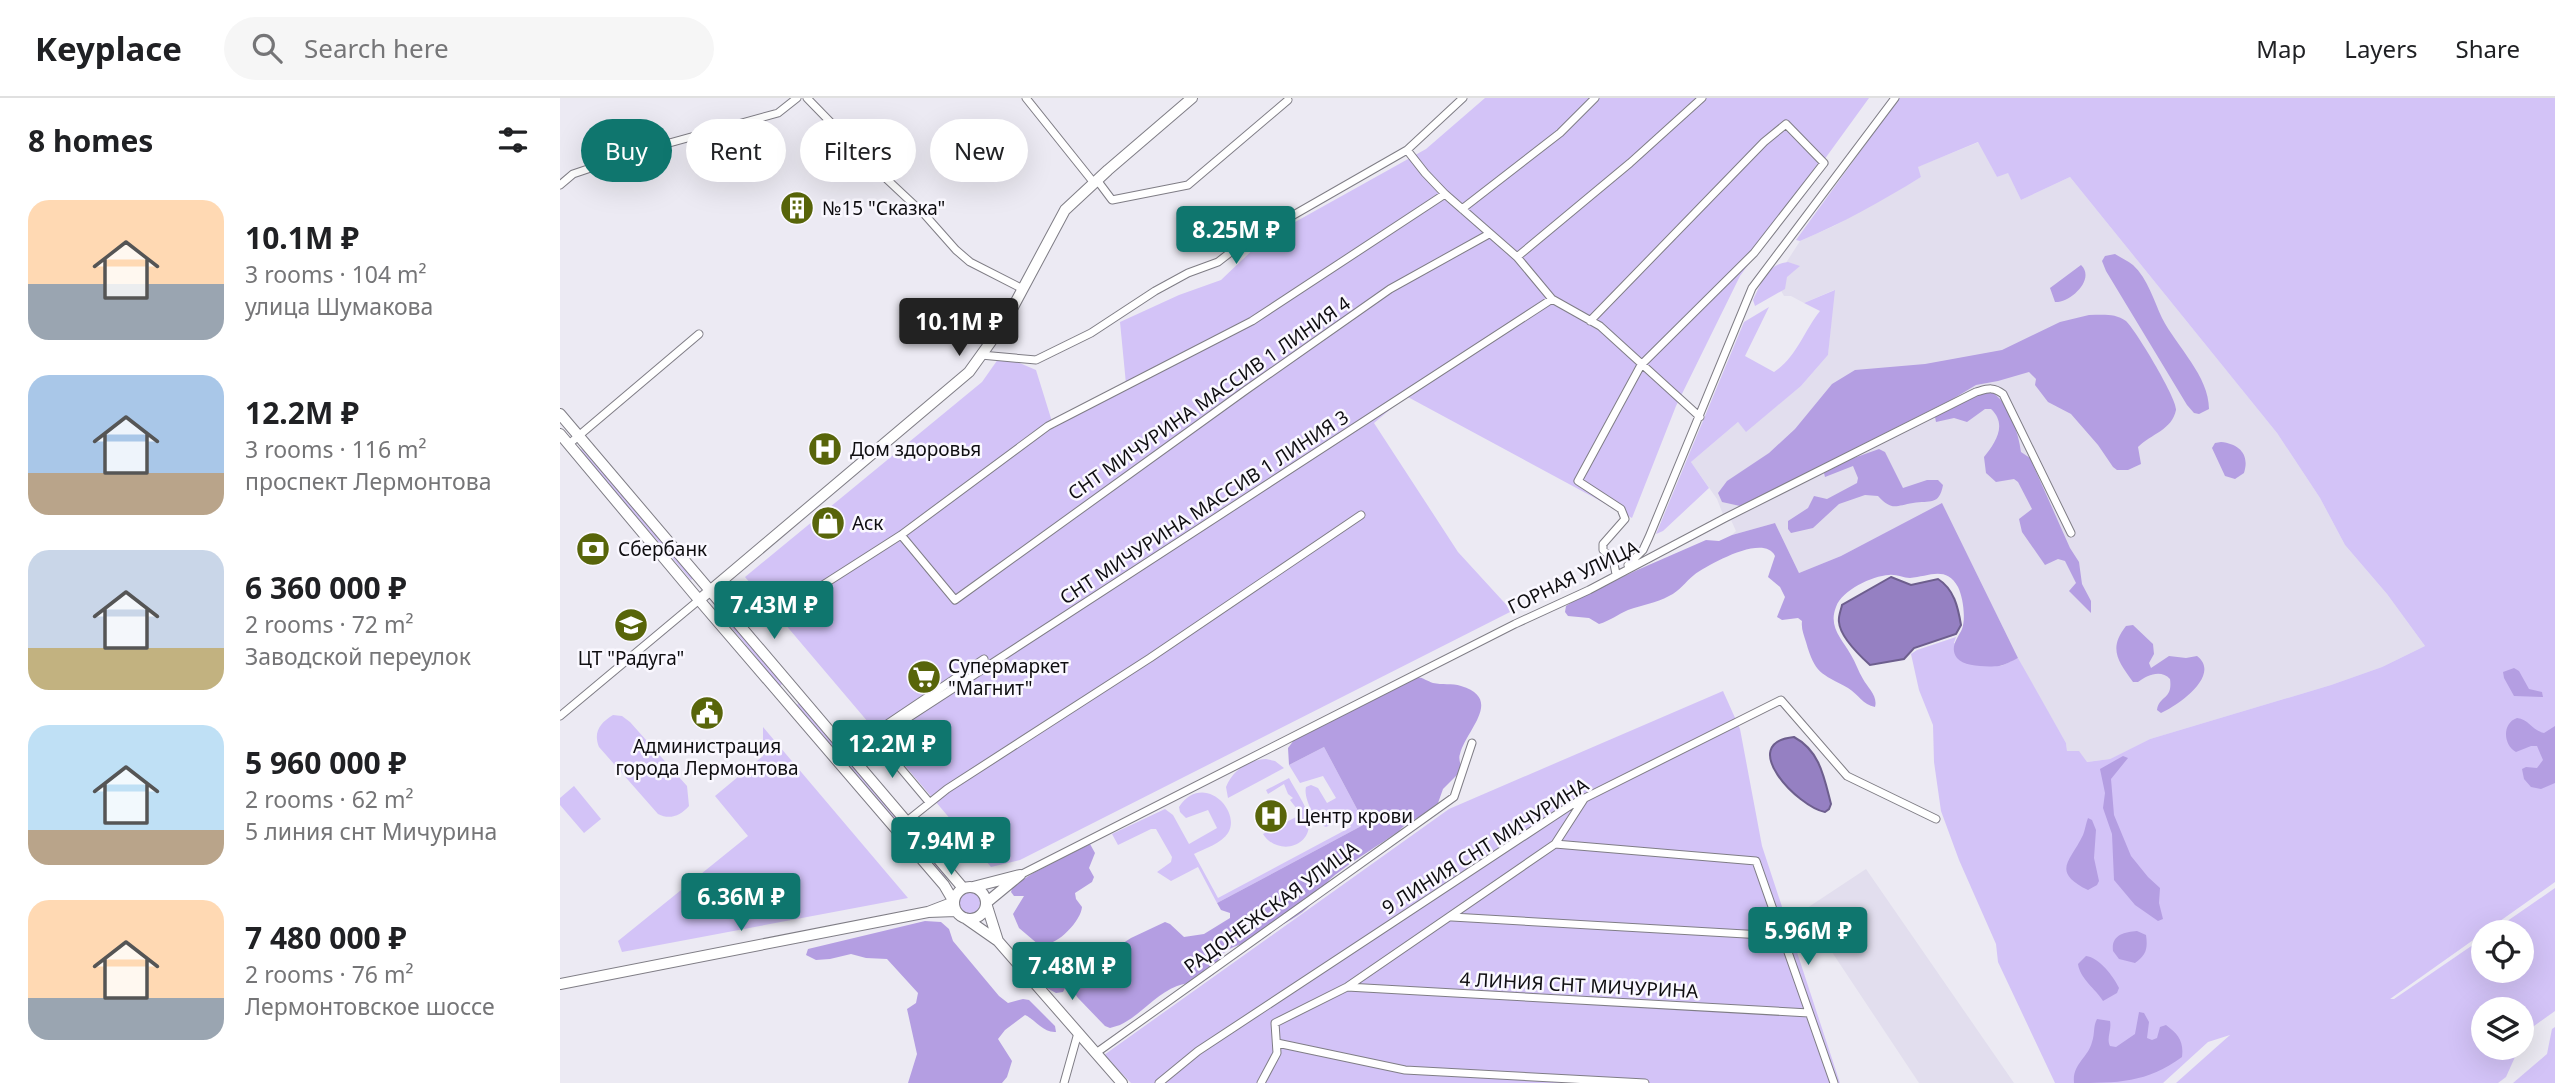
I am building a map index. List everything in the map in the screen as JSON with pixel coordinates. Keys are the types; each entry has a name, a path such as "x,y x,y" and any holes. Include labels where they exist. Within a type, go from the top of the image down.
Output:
{"street":[{"path":"560,185 573,174 596,166 778,113 797,98"},
{"path":"807,98 925,215 956,250 970,262 1023,289"},
{"path":"1026,98 1112,200 1188,185 1288,100"},
{"path":"560,716 969,372 1005,322 1065,210 1192,98"},
{"path":"981,355 1036,360 1091,333 1155,290 1188,273 1218,262 1236,248 1407,150 1463,98"},
{"path":"1462,209 1560,133 1595,98"},
{"path":"1517,257 1630,163 1702,98"},
{"path":"1590,321 1764,142 1786,124 1824,163 1754,253 1641,365 1578,481 1621,509 1625,519 1603,544 1603,550 1613,559 1616,574 1643,550 1752,288 1895,98"},
{"path":"1407,150 1424,173 1517,257 1552,299 1600,326 1700,418"},
{"path":"765,622 901,535 1048,426 1252,321 1446,194"},
{"name":"СНТ МИЧУРИНА МАССИВ 1 ЛИНИЯ 4","path":"901,535 955,600 1390,289 1489,234"},
{"name":"СНТ МИЧУРИНА МАССИВ 1 ЛИНИЯ 3","path":"929,802 875,740 1552,299"},
{"path":"569,444 699,334"},
{"name":"ГОРНАЯ УЛИЦА","path":"1020,875 1989,388 1996,388 2003,394 2071,533"},
{"path":"560,414 907,821 968,888 983,894 998,941"},
{"path":"560,434 944,885 958,910 998,941 1122,1083"},
{"path":"907,821 929,802 1150,658 1361,515"},
{"path":"847,751 984,659"},
{"name":"9 ЛИНИЯ СНТ МИЧУРИНА","path":"1159,1083 1198,1051 1571,805 1781,700 1847,776 1936,819"},
{"name":"РАДОНЕЖСКАЯ УЛИЦА","path":"1096,1053 1454,797 1472,743"},
{"path":"1261,1083 1277,1053 1275,1023 1347,987 1556,844 1584,799"},
{"path":"1556,844 1756,861 1834,1083"},
{"path":"958,910 957,894 968,888 1020,875"},
{"path":"560,984 928,912 958,910 979,916 986,903 1020,875"},
{"path":"928,912 942,897 944,885"},
{"path":"1452,917 1782,936"},
{"name":"4 ЛИНИЯ СНТ МИЧУРИНА","path":"1347,987 1809,1013"},
{"path":"1064,1083 1078,1033"},
{"path":"1277,1043 1405,1070 1645,1083"}],"shaded area":[{"path":"1485,98 1869,98 1740,276 1676,406 1632,518 1406,396 1374,423 1458,552 1512,611 1020,860 991,867 745,577 982,382 1001,355 1036,370 1054,428 1126,384 1120,322 1179,295 1221,280 1263,240 1426,149"},
{"path":"1899,98 2555,98 2555,882 2501,920 2471,920 2471,942 2390,999 2394,999 2471,946 2471,983 2534,983 2534,920 2509,920 2555,888 2555,1011 2534,1026 2534,997 2471,997 2471,1060 2514,1060 2506,1077 2498,1083 2176,1083 2230,1035 2208,1042 2163,1083 2055,1083 1998,962 1996,944 1941,811 1934,762 1933,725 1919,690 1911,654 1956,637 1954,643 2001,666 2018,658 2066,743 2067,751 2079,751 2087,762 2110,759 2150,739 2331,685 2382,667 2425,646 2387,594 2345,545 2320,498 2277,433 2070,177 2021,200 2008,173 1997,177 1978,142 1918,167 1921,177 1906,186 1832,227 1800,241 1796,240"},
{"path":"1979,142 1997,177 2008,172 2021,200 2070,177 2277,433 2320,498 2345,545 2387,594 2425,646 2382,667 2331,685 2150,739 2110,759 2086,762 2067,751 2066,743 2024,670 1942,504 1841,556 1799,573 1775,523 1732,535 1736,531 1731,520 1726,522 1717,499 1691,462 1738,422 1746,431 1801,386 1828,355 1834,290 1804,303 1791,296 1784,296 1775,280 1800,241 1834,226 1921,177 1917,167"},
{"path":"2115,254 2133,265 2143,277 2168,329 2204,385 2209,409 2199,414 2194,413 2187,405 2106,271 2102,261 2105,256"},
{"path":"1788,262 1800,266 1787,277 1785,289 1755,306 1753,300 1762,281 1775,267"},
{"path":"2081,265 2085,277 2079,289 2068,299 2055,302 2050,288"},
{"path":"1835,290 1828,355 1801,386 1746,432 1738,422 1691,462 1709,488 1663,531 1656,534 1744,322 1769,307 1745,356 1774,372 1794,352 1820,311 1804,303"},
{"path":"2089,315 2113,316 2126,321 2155,365 2175,404 2176,410 2170,422 2138,447 2141,464 2128,470 2117,470 2113,467 2071,414 2048,402 2035,385 2036,379 2029,372 1976,385 1740,506 1722,502 1718,493 1727,481 1769,453 1795,429 1832,384 1855,370 1925,364 2002,350 2060,322"},
{"path":"1991,392 2003,402 2015,427 2021,452 2030,458 2070,548 2079,562 2082,584 2091,601 2091,613 2069,591 2076,583 2065,561 2058,559 2045,565 2022,532 2019,519 2032,509 2018,482 2014,479 1996,482 1986,473 1984,457 1998,434 1999,421 1996,415 1991,409 1985,409 1967,422 1954,418 1936,422 1935,417 1939,413 1980,393"},
{"path":"2215,443 2233,445 2244,455 2244,473 2235,479 2225,476 2212,448"},
{"path":"582,449 694,578 691,580 580,450"},
{"path":"1879,449 1885,452 1903,488 1927,480 1938,480 1943,485 1939,496 1933,501 1894,506 1878,496 1865,495 1839,504 1813,528 1791,533 1788,521 1808,508 1814,496 1827,499 1857,483 1858,478 1853,466 1825,477 1824,473"},
{"path":"1942,503 2018,658 2001,665 1989,666 1971,665 1957,658 1954,646 1962,629 1963,608 1958,587 1948,576 1936,574 1910,578 1892,575 1874,578 1844,595 1836,607 1834,621 1837,632 1874,696 1875,707 1816,667 1809,653 1802,621 1798,618 1782,620 1777,617 1785,597 1780,587 1768,577 1775,556 1769,550 1748,549 1736,553 1694,575 1669,596 1628,610 1599,624 1589,618 1568,616 1565,612 1566,606 1574,601 1706,540 1719,541 1775,523 1799,573 1841,556"},
{"path":"1891,577 1911,585 1938,579 1952,593 1961,625 1956,634 1914,648 1904,659 1870,665 1851,645 1840,628 1842,605"},
{"path":"719,608 783,683 780,686 717,610"},
{"path":"2133,625 2153,644 2154,654 2149,663 2151,668 2169,656 2197,656 2203,664 2201,681 2186,697 2161,713 2157,710 2158,705 2170,691 2170,679 2158,674 2133,682 2117,655 2117,642 2121,634 2126,626"},
{"path":"2514,668 2519,671 2529,689 2542,692 2543,697 2514,696 2503,672"},
{"path":"1417,677 1433,683 1461,686 1474,692 1480,699 1479,716 1459,756 1462,770 1443,789 1438,803 1335,875 1301,913 1258,938 1226,951 1220,956 1214,974 1162,994 1120,1025 1110,1028 1105,1026 1078,998 1063,976 1065,971 1078,962 1095,961 1131,938 1165,922 1184,937 1204,934 1230,918 1230,913 1221,910 1217,903 1365,824 1324,747 1289,765 1288,748 1294,740"},
{"path":"1723,691 1740,729 1762,846 1840,1083 1131,1083 1104,1055 1449,809"},
{"path":"799,702 949,877 946,878 797,705"},
{"path":"613,715 622,716 630,722 687,786 689,806 682,812 671,817 658,814 599,747 599,728"},
{"path":"2517,718 2544,733 2555,726 2555,783 2541,789 2531,787 2524,779 2522,769 2537,768 2543,760 2537,746 2516,752 2512,749 2506,734 2509,724"},
{"path":"763,727 908,898 622,952 618,941 748,836 715,796 763,756"},
{"path":"1794,737 1810,750 1820,766 1831,804 1825,812 1814,808 1788,788 1771,762 1771,751 1778,742"},
{"path":"1324,747 1365,824 1217,903 1198,867 1171,881 1157,872 1171,862 1172,857 1156,829 1118,845 1112,834 1165,809 1173,815 1189,844 1217,828 1208,810 1186,818 1179,807 1189,797 1199,793 1218,798 1230,815 1228,833 1217,843 1194,854 1218,898 1351,827 1347,817 1326,827 1322,825 1308,803 1306,787 1311,785 1318,788 1327,803 1336,798 1323,776 1300,783 1289,765"},
{"path":"2123,756 2128,758 2111,779 2114,815 2131,856 2160,888 2159,903 2163,919 2158,921 2135,905 2114,880 2112,834 2103,808 2105,793 2100,769"},
{"path":"1266,759 1275,761 1284,768 1228,798 1226,787 1237,771 1247,764"},
{"path":"1289,778 1304,805 1309,823 1304,839 1284,847 1269,841 1263,834 1298,816 1297,809 1284,784 1268,794 1266,790"},
{"path":"574,786 601,819 584,833 560,805 560,798"},
{"path":"2088,818 2092,820 2096,830 2094,858 2099,881 2088,890 2070,877 2067,865 2083,835"},
{"path":"1090,844 1095,853 1089,868 1094,877 1092,882 1075,893 1082,907 1081,913 1060,938 1046,945 1039,945 1019,928 1013,914 1024,896 1014,896 1011,892 1013,886"},
{"path":"1866,869 2014,1083 1919,1083 1804,910"},
{"path":"969,892 977,895 980,903 977,911 969,914 961,911 958,903 961,895"},
{"path":"925,921 941,922 949,929 953,941 999,996 1008,1003 1029,1000 1055,1026 1056,1032 1051,1032 1025,1015 1005,1030 998,1039 1012,1061 1002,1083 908,1083 917,1054 907,1009 916,1003 918,993 887,959 851,954 816,960 806,955 808,949"},
{"path":"2137,931 2146,935 2144,954 2135,963 2119,959 2113,951 2114,941 2123,934"},
{"path":"1029,948 1034,950 1066,986 1063,992 1056,993 1045,987 1022,955 1022,952"},
{"path":"2086,956 2096,960 2110,973 2119,988 2117,993 2103,1001 2079,969 2078,964"},
{"path":"2139,1012 2144,1013 2149,1022 2147,1038 2157,1038 2160,1027 2166,1025 2179,1038 2182,1057 2144,1077 2104,1083 2074,1083 2075,1071 2090,1048 2097,1019 2110,1021 2109,1043 2110,1046 2116,1047 2135,1034"},
{"path":"2555,1027 2555,1083 2513,1083 2547,1054 2552,1029"}],"place":[{"name":"№15 \"Сказка\"","path":"797,208"},
{"name":"Дом здоровья","path":"825,449"},
{"name":"Аск","path":"828,523"},
{"name":"Сбербанк","path":"593,549"},
{"name":"ЦТ \"Радуга\"","path":"631,625"},
{"name":"Супермаркет \"Магнит\"","path":"924,677"},
{"name":"Администрация города Лермонтова","path":"707,713"},
{"name":"Центр крови","path":"1271,816"}]}
